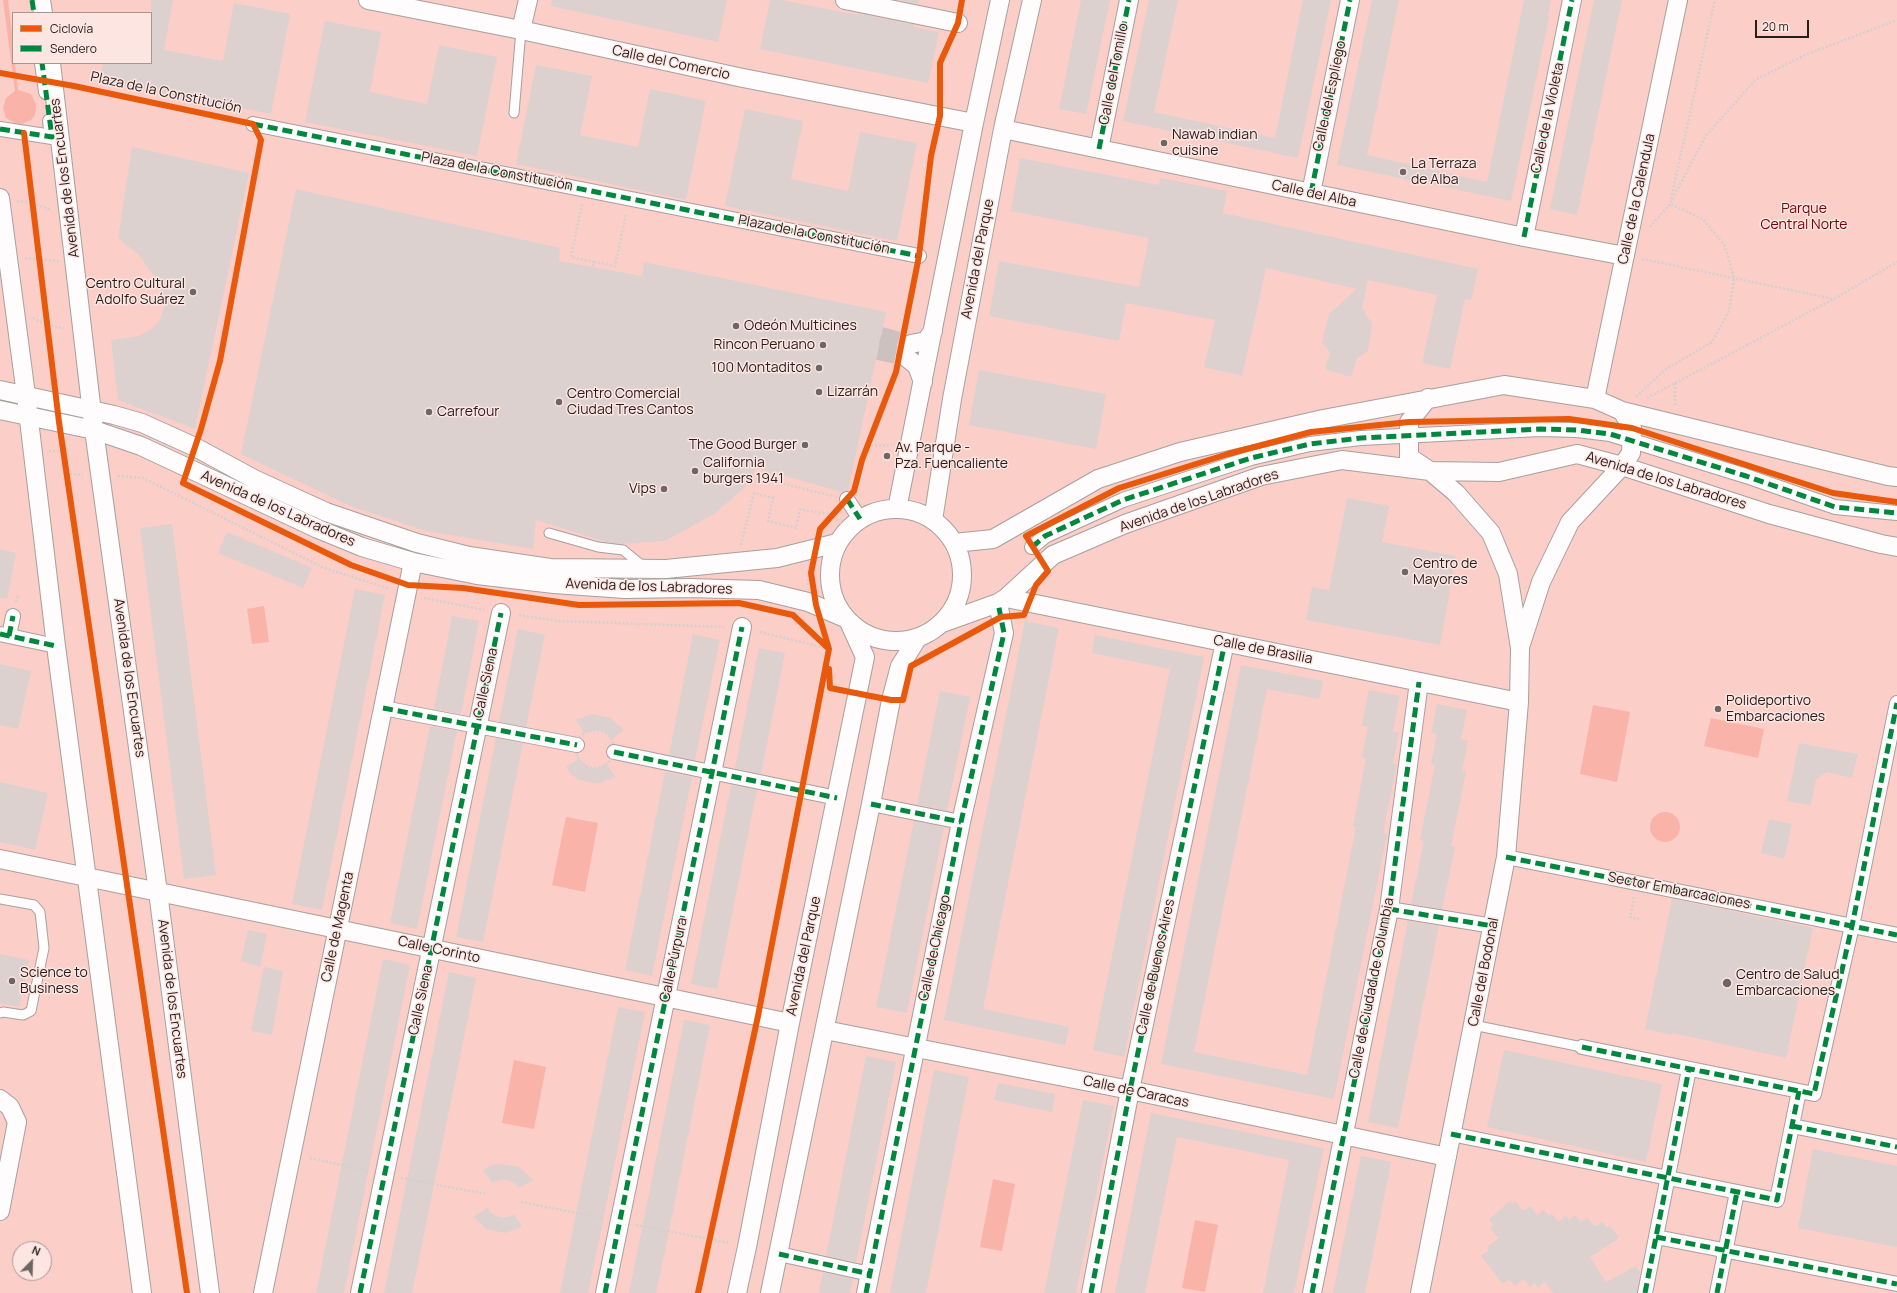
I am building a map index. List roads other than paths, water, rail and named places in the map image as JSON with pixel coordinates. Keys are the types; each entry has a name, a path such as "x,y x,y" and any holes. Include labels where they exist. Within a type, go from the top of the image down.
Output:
{"street":[{"path":"32,0 34,12"},
{"path":"41,0 43,12"},
{"name":"Calle del Comercio","path":"368,0 522,30 743,78 974,123"},
{"path":"522,30 528,0"},
{"path":"845,0 870,2 958,23"},
{"path":"897,509 1000,0"},
{"name":"Avenida del Parque","path":"933,520 952,399 1003,129 1032,0"},
{"name":"Calle del Tomillo","path":"1098,149 1129,0"},
{"name":"Calle del Espliego","path":"1310,193 1350,0"},
{"name":"Calle de la Violeta","path":"1524,237 1572,0"},
{"name":"Calle de la Calendula","path":"1595,399 1626,256 1678,0"},
{"name":"Avenida de los Encuartes","path":"0,128 52,138 42,64"},
{"name":"Avenida de los Encuartes","path":"51,64 94,430 158,892 210,1293"},
{"name":"Plaza de la Constitución","path":"253,124 919,256"},
{"name":"Calle del Alba","path":"1003,129 1524,237 1626,256"},
{"path":"0,198 29,416 56,646 142,1293"},
{"path":"923,382 917,366 908,350 926,341 933,331"},
{"path":"954,543 993,539 1098,479 1180,452 1323,419 1428,398 1504,385 1595,399 1622,411 1897,477"},
{"name":"Avenida de los Labradores","path":"0,390 92,410 142,423 195,447 254,479 326,512 417,543 470,556 550,568 666,569 777,558 837,543"},
{"path":"1409,435 1409,422 1428,398"},
{"name":"Avenida de los Labradores","path":"0,410 94,430 147,449 318,529 362,547 413,562 477,575 554,584 625,589 689,588 759,590 812,603 847,620"},
{"path":"1622,411 1632,428 1631,440"},
{"path":"1032,547 1045,536 1123,500 1251,458 1310,444 1361,438 1540,429 1577,430 1610,434 1746,476 1835,507 1897,514"},
{"name":"Calle del Bodonal","path":"1409,435 1409,457 1430,471 1456,493 1491,534 1508,574 1520,648 1519,702 1506,857 1420,1293"},
{"name":"Calle del Bodonal","path":"1520,648 1541,582 1570,522 1622,466 1630,453 1631,440"},
{"name":"Avenida de los Labradores","path":"942,623 1002,601 1053,555 1125,524 1262,476 1342,460 1430,471 1499,472 1577,454 1622,466 1768,514 1897,547"},
{"path":"847,499 854,524"},
{"path":"897,509 916,512 933,520 945,530 954,543 961,564 962,585 955,606 942,623 930,632 917,638 899,642 880,640 863,633 847,620 836,605 830,585 830,563 837,543 854,524 879,511 897,509"},
{"name":"Calle de Magenta","path":"263,1293 413,562"},
{"name":"Calle de Brasilia","path":"1002,601 1225,642 1519,702"},
{"name":"Calle de Chicago","path":"866,1293 961,822 1004,633 1002,601"},
{"name":"Calle Siena","path":"360,1293 501,613"},
{"path":"13,616 4,635 56,646"},
{"name":"Avenida del Parque","path":"737,1293 748,1247 790,1023 866,657 847,620"},
{"name":"Calle Púrpura","path":"605,1293 742,627"},
{"path":"770,1293 872,804 891,700 900,666 917,638"},
{"name":"Calle de Buenos Aires","path":"1091,1293 1130,1090 1225,642"},
{"name":"Calle de Ciudad de Columbia","path":"1312,1293 1389,909 1419,682"},
{"path":"1582,1047 1814,1094 1852,926 1897,703"},
{"path":"383,708 577,745"},
{"path":"614,752 837,798"},
{"path":"872,804 961,822"},
{"name":"Sector Embarcaciones","path":"1506,857 1897,936"},
{"name":"Calle Corinto","path":"0,859 790,1023"},
{"path":"1389,909 1493,926"},
{"name":"Calle de Caracas","path":"825,1030 1130,1090 1447,1157"},
{"path":"1645,1293 1689,1069"},
{"path":"1451,1134 1777,1200 1799,1091"},
{"path":"0,1211 16,1135 17,1122 5,1103"},
{"path":"1792,1126 1897,1147"},
{"path":"1717,1293 1737,1192"},
{"path":"1656,1237 1897,1284"},
{"path":"779,1254 870,1274"}],"lane":[{"path":"514,113 522,30"},
{"path":"549,533 598,547 623,550 647,569"},
{"path":"0,899 34,905 40,912 44,948 31,1011 23,1014 0,1013"},
{"path":"1474,1025 1582,1047"}],"tunnel":[{"path":"881,336 911,344"},
{"path":"878,351 906,357"}],"place":[{"name":"Nawab indian cuisine","path":"1164,143"},
{"name":"La Terraza de Alba","path":"1403,172"},
{"name":"Centro Cultural Adolfo Suárez","path":"193,292"},
{"name":"Odeón Multicines","path":"736,326"},
{"name":"Rincon Peruano","path":"823,345"},
{"name":"100 Montaditos","path":"819,368"},
{"name":"Lizarrán","path":"819,392"},
{"name":"Centro Comercial Ciudad Tres Cantos","path":"559,402"},
{"name":"Carrefour","path":"429,412"},
{"name":"The Good Burger","path":"805,445"},
{"name":"Av. Parque - Pza. Fuencaliente","path":"887,456"},
{"name":"California burgers 1941","path":"695,471"},
{"name":"Vips","path":"664,489"},
{"name":"Centro de Mayores","path":"1405,572"},
{"name":"Polideportivo Embarcaciones","path":"1718,709"},
{"name":"Science to Business","path":"12,981"},
{"name":"Centro de Salud Embarcaciones","path":"1727,983"}],"park label":[{"name":"Parque Central Norte","path":"1804,218"}]}
